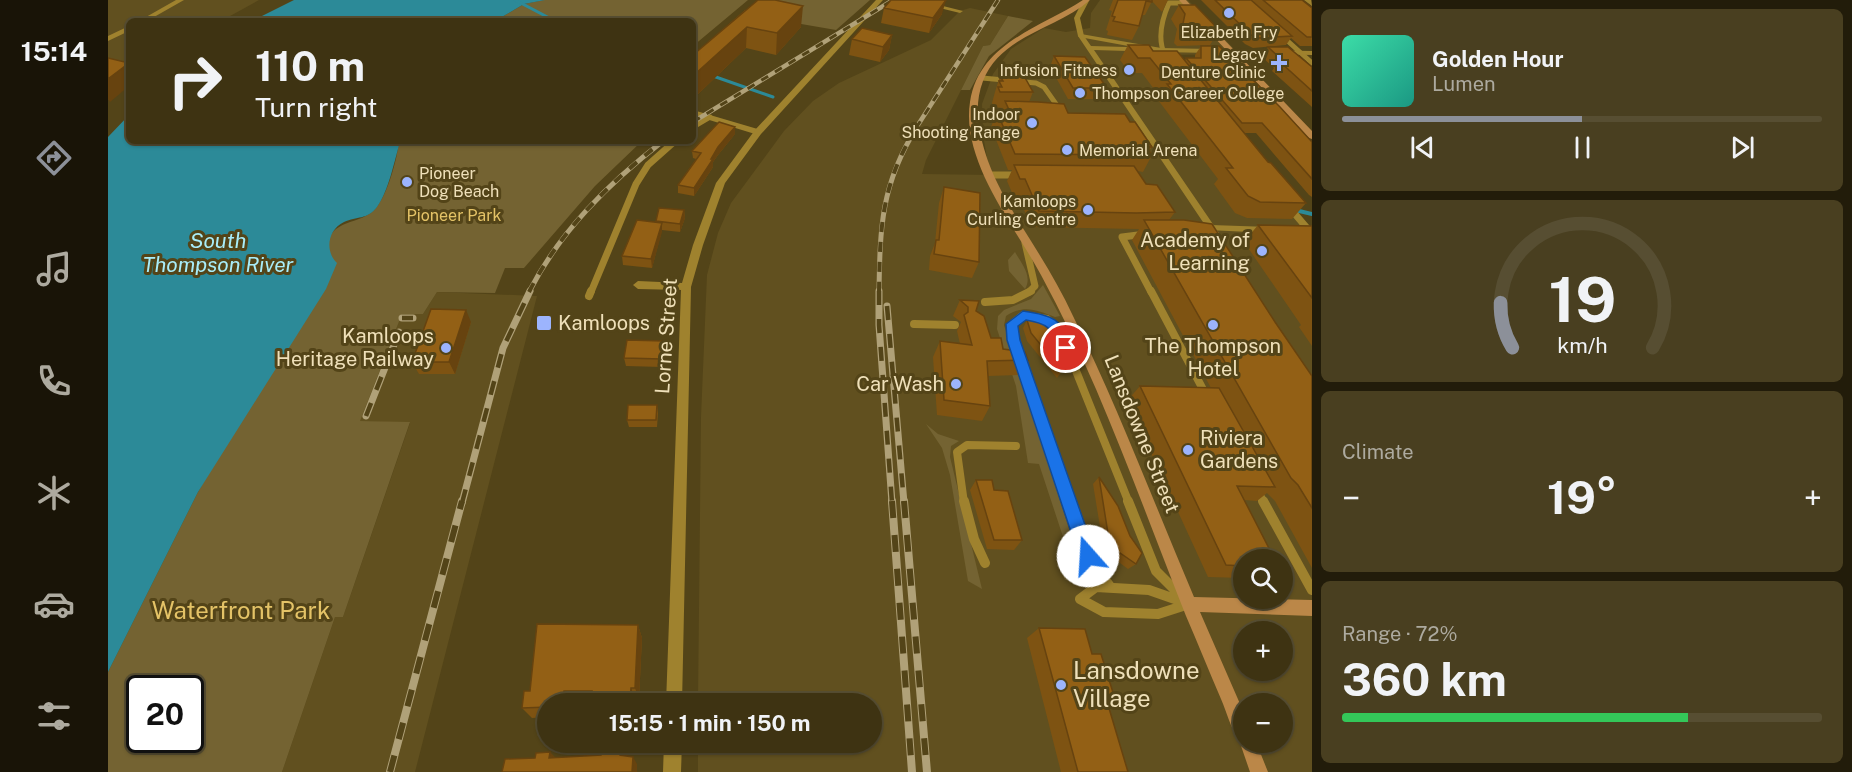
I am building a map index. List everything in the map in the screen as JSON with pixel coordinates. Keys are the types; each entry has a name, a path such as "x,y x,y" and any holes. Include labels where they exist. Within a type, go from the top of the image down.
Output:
{"main road":[{"name":"Lansdowne Street","path":"1087,1 1023,34 1000,52 982,78 974,100 981,153 990,175 1083,345 1233,708"},
{"path":"1184,2 1312,136"},
{"path":"1189,604 1312,608"},
{"path":"1251,753 1259,772"}],"street":[{"path":"148,18 182,0"},
{"name":"Lorne Street","path":"674,693 686,287 698,245 722,183 758,132 880,0"},
{"path":"910,0 960,11"},
{"path":"1307,0 1312,4"},
{"path":"1087,1 1077,18 1081,36 1208,229 1220,241"},
{"path":"108,39 126,30"},
{"path":"1081,36 1161,50"},
{"path":"1089,48 1312,53"},
{"path":"696,113 758,132"},
{"path":"1208,229 1287,230"},
{"path":"1298,231 1311,232"},
{"path":"638,285 686,287"},
{"path":"672,772 673,753"}],"lane":[{"path":"1172,63 1161,50 1169,3 1184,2"},
{"path":"1278,32 1312,63"},
{"path":"982,78 1036,83 1044,87 1056,104"},
{"path":"974,112 1014,112"},
{"path":"696,125 710,117"},
{"path":"589,296 601,272 629,196 646,167 672,144"},
{"path":"990,175 1025,175"},
{"path":"1287,204 1311,232"},
{"path":"1152,234 1130,234 1122,237 1211,405"},
{"path":"985,302 1008,302 1030,292 1035,286 1024,236"},
{"path":"1152,296 1163,296"},
{"path":"1111,588 1088,556 1013,340 1012,324 1023,315 1047,319 1060,331 1156,571 1189,604"},
{"path":"914,324 955,325"},
{"path":"985,563 978,551 959,473 957,452 967,445 1016,446"},
{"path":"1249,476 1312,590"},
{"path":"1096,587 1149,590 1189,604 1158,614 1104,612 1080,599 1096,587"}],"shaded area":[{"path":"108,0 259,0 226,18 126,18 126,86 108,100"},
{"path":"1100,0 1188,0 1239,54 1166,55 1312,234 1312,772 698,772 698,753 882,753 882,693 698,693 701,417 707,275 718,233 731,203 784,131 813,101 839,83 931,40 960,11 970,8 1008,16 990,45 983,46 926,160 922,174 990,175 983,135 982,104 993,74 1011,49 1044,28 1066,32 1090,28 1091,13"},
{"path":"437,292 537,296 415,772 282,772 335,617 343,617 410,423 359,421 402,314 423,314"}],"green space":[{"path":"544,0 748,0 696,43 696,18 500,18 524,4"},
{"path":"767,0 870,0 836,30 749,15"},
{"path":"1008,16 1033,21 989,56 970,90 961,90 983,46 990,45"},
{"name":"Waterfront Park","path":"398,144 639,144 595,186 524,268 505,268 495,293 437,292 423,314 402,314 360,421 410,422 343,617 335,617 282,772 108,772 108,672 198,492 329,256 328,244 331,235 344,224 369,214 376,208 388,185"},
{"path":"1015,252 1027,274 1025,289 1009,271 1008,260"},
{"path":"1043,285 1060,316 1055,317 1025,309 1006,316 1004,325 1080,563 1094,581 1065,580 1057,562 1071,561 1039,464 1028,463 1016,386 997,329 998,316 1004,310 1031,299"},
{"path":"926,424 938,434 959,441 951,446 950,457 982,589 968,581 950,475 942,448"}],"water":[{"path":"294,0 545,0 524,4 500,18 258,18"},
{"name":"South Thompson River","path":"126,118 126,144 399,144 388,184 377,207 366,216 344,222 334,230 329,247 337,263 326,289 198,492 108,672 108,137"}],"building":[{"path":"758,0 775,0 803,6 777,33 747,27 696,73 696,52"},
{"path":"891,0 946,0 933,18 884,8"},
{"path":"1118,0 1152,0 1152,2 1146,1 1139,26 1113,21 1115,17 1112,16"},
{"path":"1215,0 1251,0 1292,36 1258,38 1251,35"},
{"path":"1263,0 1302,0 1312,8 1312,37 1307,37"},
{"path":"1179,5 1195,5 1219,30 1185,31 1182,28 1185,14"},
{"path":"862,28 892,35 883,47 852,39"},
{"path":"1128,45 1149,45 1153,51 1177,51 1268,162 1306,203 1260,202 1248,196 1226,168 1233,168 1167,84 1171,84 1150,58 1138,58"},
{"path":"1201,46 1219,46 1312,142 1312,179 1262,123 1242,123 1186,58 1201,58"},
{"path":"1268,47 1288,47 1312,67 1312,91 1279,61 1283,61"},
{"path":"1054,56 1085,57 1107,88 1073,88"},
{"path":"108,58 126,62 126,65 108,79"},
{"path":"1000,76 1024,76 1033,92 1000,92 998,87 1002,87 999,81 1003,81"},
{"path":"1005,101 1064,104 1068,113 1125,114 1130,122 1135,122 1152,147 1146,147 1152,155 1015,154 997,112 1010,112"},
{"path":"719,122 735,127 718,147 694,188 678,185 701,153 692,151"},
{"path":"1014,165 1134,166 1146,184 1157,185 1175,212 1039,211 1025,179 1020,179"},
{"path":"944,187 980,193 979,262 934,254 936,240 939,240"},
{"path":"659,208 684,210 680,224 656,221"},
{"path":"637,220 662,223 651,259 622,256"},
{"path":"1144,220 1184,220 1212,224 1312,376 1312,508 1291,478"},
{"path":"1258,225 1312,226 1312,298"},
{"path":"960,300 979,301 976,311 984,316 991,338 1001,338 1003,349 1025,352 1028,360 987,361 990,406 944,400 940,341 972,345 964,315 968,312 968,307"},
{"path":"431,309 466,310 449,362 412,362"},
{"path":"1027,320 1042,320 1051,324 1062,371 1031,333"},
{"path":"627,340 664,341 662,359 624,358"},
{"path":"1140,386 1219,388 1275,487 1237,486 1269,549 1233,549 1233,565 1226,565"},
{"path":"628,405 657,405 656,420 627,420"},
{"path":"1099,477 1118,506 1130,536 1142,553 1136,564 1110,546"},
{"path":"976,480 992,480 994,490 1008,491 1022,540 994,540"},
{"path":"537,624 638,625 635,688 631,688 631,693 564,691 564,693 537,693 537,707 522,708 524,691 530,691"},
{"path":"1039,628 1085,629 1092,654 1101,654 1115,699 1106,698 1128,772 1078,772"},
{"path":"536,753 550,753 549,758 601,755 601,753 620,753 620,755 633,757 632,772 502,772 505,759 535,758"}],"waterway":[{"path":"515,0 549,18"},
{"path":"713,76 773,97"},
{"path":"1295,210 1312,214"}],"railway":[{"path":"696,120 893,0"},
{"path":"916,128 998,0"},
{"path":"879,292 880,247 889,187 905,148 917,127"},
{"path":"529,292 555,249 587,209 659,144"},
{"path":"462,503 503,348 530,291"},
{"path":"879,292 879,325 892,503"},
{"path":"887,306 904,503"},
{"path":"402,318 413,318"},
{"path":"366,416 399,332"},
{"path":"390,772 462,501"},
{"path":"892,501 912,772"},
{"path":"904,501 927,772"}],"place":[{"name":"Elizabeth Fry","path":"1229,13"},
{"name":"Legacy Denture Clinic","path":"1279,63"},
{"name":"Infusion Fitness","path":"1129,70"},
{"name":"Thompson Career College","path":"1080,93"},
{"name":"Indoor Shooting Range","path":"1032,123"},
{"name":"Memorial Arena","path":"1067,150"},
{"name":"Pioneer Dog Beach","path":"407,182"},
{"name":"Kamloops Curling Centre","path":"1088,210"},
{"name":"Academy of Learning","path":"1262,251"},
{"name":"Kamloops","path":"544,323"},
{"name":"The Thompson Hotel","path":"1213,325"},
{"name":"Kamloops Heritage Railway","path":"446,348"},
{"name":"Car Wash","path":"956,384"},
{"name":"Riviera Gardens","path":"1188,450"},
{"name":"Lansdowne Village","path":"1061,685"}],"route":[{"path":"1066,348 1060,331 1054,323 1047,319 1023,315 1012,324 1013,340 1088,556"}],"park label":[{"name":"Pioneer Park","path":"454,215"}]}
